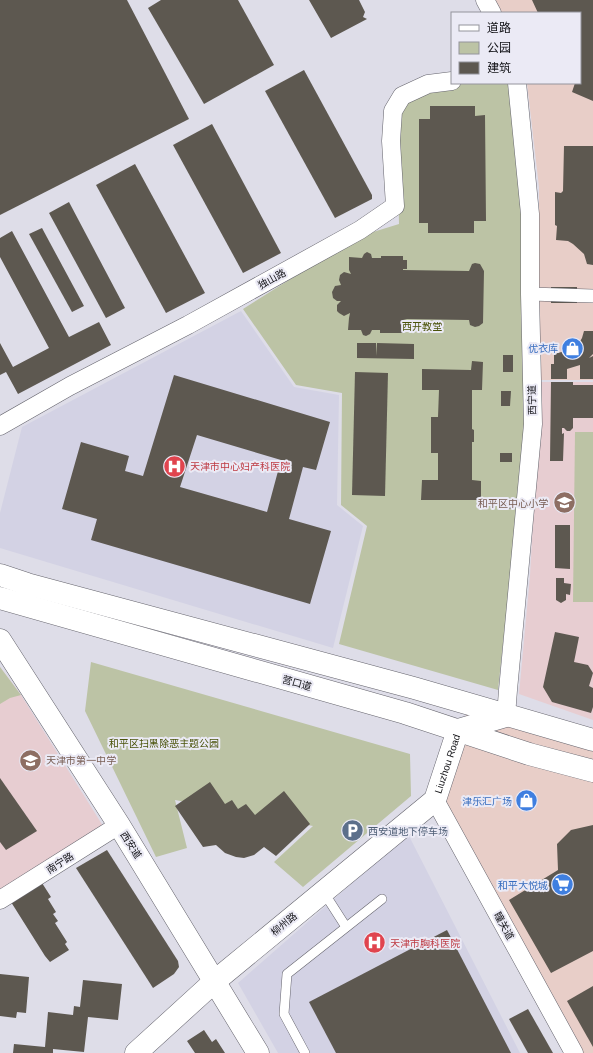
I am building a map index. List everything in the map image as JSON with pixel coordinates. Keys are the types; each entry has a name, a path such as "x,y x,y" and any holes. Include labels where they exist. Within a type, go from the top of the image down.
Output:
{"main road":[{"path":"0,575 27,584 414,688 506,716 593,740"},
{"name":"营口道","path":"0,598 397,711 530,754 593,771"},
{"name":"西安道","path":"0,640 119,825 258,1053"},
{"name":"Liuzhou Road","path":"435,800 458,730 506,716"},
{"name":"柳州路","path":"136,1053 215,981 435,800"}],"street":[{"path":"485,0 491,12"},
{"name":"独山路","path":"0,426 70,386 188,325 360,230 395,206 391,141 393,111 402,96 428,84 451,81"},
{"name":"西宁道","path":"506,716 533,424 530,214 517,84"},
{"path":"530,294 593,296"},
{"name":"瞳关道","path":"435,800 574,1053"},
{"name":"南宁路","path":"0,900 119,825"}],"lane":[{"path":"321,893 330,902 346,927"},
{"path":"305,1053 284,1014 287,974 382,899"}],"shaded area":[{"path":"494,0 593,0 593,380 539,380 539,187 527,84 581,84 581,12 500,12"},
{"name":"天津市中心妇产科医院","path":"241,311 294,387 339,395 337,505 363,526 333,648 0,548 0,513 22,427"},
{"name":"和平区中心小学","path":"539,382 593,382 593,720 519,694 530,576"},
{"name":"天津市第一中学","path":"0,667 21,695 103,826 0,892"},
{"path":"467,712 593,748 593,1053 573,1053 434,805"},
{"name":"天津市胸科医院","path":"408,834 520,1053 278,1053 238,983"}],"green space":[{"name":"西开教堂","path":"457,84 512,84 520,162 527,423 498,690 339,644 367,526 341,505 342,393 296,385 243,309 357,237 399,224 397,111 430,86"},
{"path":"575,432 593,432 593,602 573,602"},
{"name":"和平区扫黑除恶主题公园","path":"91,662 410,754 411,796 303,887 274,862 313,826 175,800 187,848 156,857 85,711"},
{"path":"0,667 21,695 10,698 0,704"}],"building":[{"path":"0,0 127,0 189,119 0,215"},
{"path":"161,0 238,0 274,65 204,104 148,8"},
{"path":"309,0 359,0 365,12 363,17 367,19 331,38"},
{"path":"532,0 593,0 593,101 572,92 575,84 581,84 581,12 538,12"},
{"path":"304,70 372,195 372,199 335,218 265,91"},
{"path":"430,106 475,106 475,116 485,115 486,221 474,221 474,233 428,233 428,223 419,223 419,119 430,119"},
{"path":"212,124 281,253 243,273 173,145"},
{"path":"564,146 593,146 593,265 587,264 584,254 573,244 568,241 556,240 557,226 555,225 555,192 561,193 563,191"},
{"path":"135,164 205,293 166,313 96,185"},
{"path":"69,202 125,308 106,318 49,213"},
{"path":"42,228 84,306 72,312 29,234"},
{"path":"12,231 69,337 99,322 111,345 18,394 6,372 0,375 0,343 13,367 49,348 0,257 0,238"},
{"name":"西开教堂","path":"367,252 371,254 372,258 381,258 381,256 403,256 403,260 407,260 407,269 403,270 469,271 472,264 480,264 484,271 483,323 475,327 470,325 469,320 403,319 407,320 407,329 403,328 403,333 380,333 380,330 372,330 370,334 366,336 363,335 361,330 348,330 350,313 344,316 337,311 337,305 341,301 337,301 333,298 332,292 335,286 341,285 339,280 340,275 344,272 351,274 349,270 349,257 362,258"},
{"path":"551,287 577,287 577,303 551,303"},
{"path":"584,331 593,331 593,354 589,358 593,356 593,379 580,379 580,365 567,369 567,379 551,379 551,364 554,364 554,354 569,350 578,345"},
{"path":"357,343 376,343 376,356 377,343 414,344 414,359 357,358"},
{"path":"503,355 513,355 513,372 503,372"},
{"path":"472,361 483,362 482,390 472,390 472,429 474,430 474,442 472,442 472,480 481,481 481,500 421,500 422,480 438,480 438,453 431,453 431,417 438,417 439,390 422,390 422,369 471,370"},
{"path":"355,372 388,373 385,496 352,495"},
{"path":"174,375 330,422 316,470 303,467 289,519 331,531 310,604 91,540 97,519 62,509 81,442 129,456 125,471 143,476","holes":["197,435 281,460 267,512 180,487"]},
{"path":"551,382 573,382 573,385 593,385 593,418 573,418 573,428 570,431 562,428 562,434 564,433 563,461 550,461"},
{"path":"501,391 511,391 510,406 501,406"},
{"path":"500,453 512,453 512,462 500,462"},
{"path":"502,498 512,498 511,509 502,509"},
{"path":"555,525 570,525 570,569 555,568"},
{"path":"556,578 564,578 564,583 571,584 570,595 566,594 566,600 561,603 556,600"},
{"path":"555,632 579,637 574,662 588,665 593,673 589,686 593,688 593,707 591,713 552,702 543,687"},
{"path":"0,778 37,831 6,850 0,842"},
{"path":"210,782 225,804 232,800 238,809 246,804 255,815 284,791 310,824 276,856 264,847 254,855 244,858 225,853 216,845 203,847 175,806"},
{"name":"和平大悦城","path":"593,825 593,951 551,973 509,900 558,870 557,844 571,830"},
{"path":"107,850 178,961 179,967 174,974 153,988 76,868"},
{"path":"42,883 51,897 48,899 56,912 53,914 58,921 55,923 67,942 65,944 69,950 50,962 11,902"},
{"path":"447,930 511,1053 336,1053 309,1002"},
{"path":"0,974 29,977 26,1013 17,1012 16,1018 0,1016"},
{"path":"83,980 122,984 118,1020 88,1017 84,1052 53,1049 53,1053 13,1053 14,1044 45,1047 48,1012 73,1015 74,1006 80,1007"},
{"path":"593,986 593,1047 567,1001"},
{"path":"528,1009 553,1053 528,1053 509,1019"},
{"path":"204,1030 212,1042 216,1039 225,1053 195,1053 187,1041"}],"place":[{"name":"优衣库","path":"573,348"},
{"name":"天津市中心妇产科医院","path":"175,466"},
{"name":"和平区中心小学","path":"564,503"},
{"name":"天津市第一中学","path":"31,760"},
{"name":"津乐汇广场","path":"527,801"},
{"name":"西安道地下停车场","path":"352,831"},
{"name":"和平大悦城","path":"563,885"},
{"name":"天津市胸科医院","path":"374,943"}]}
